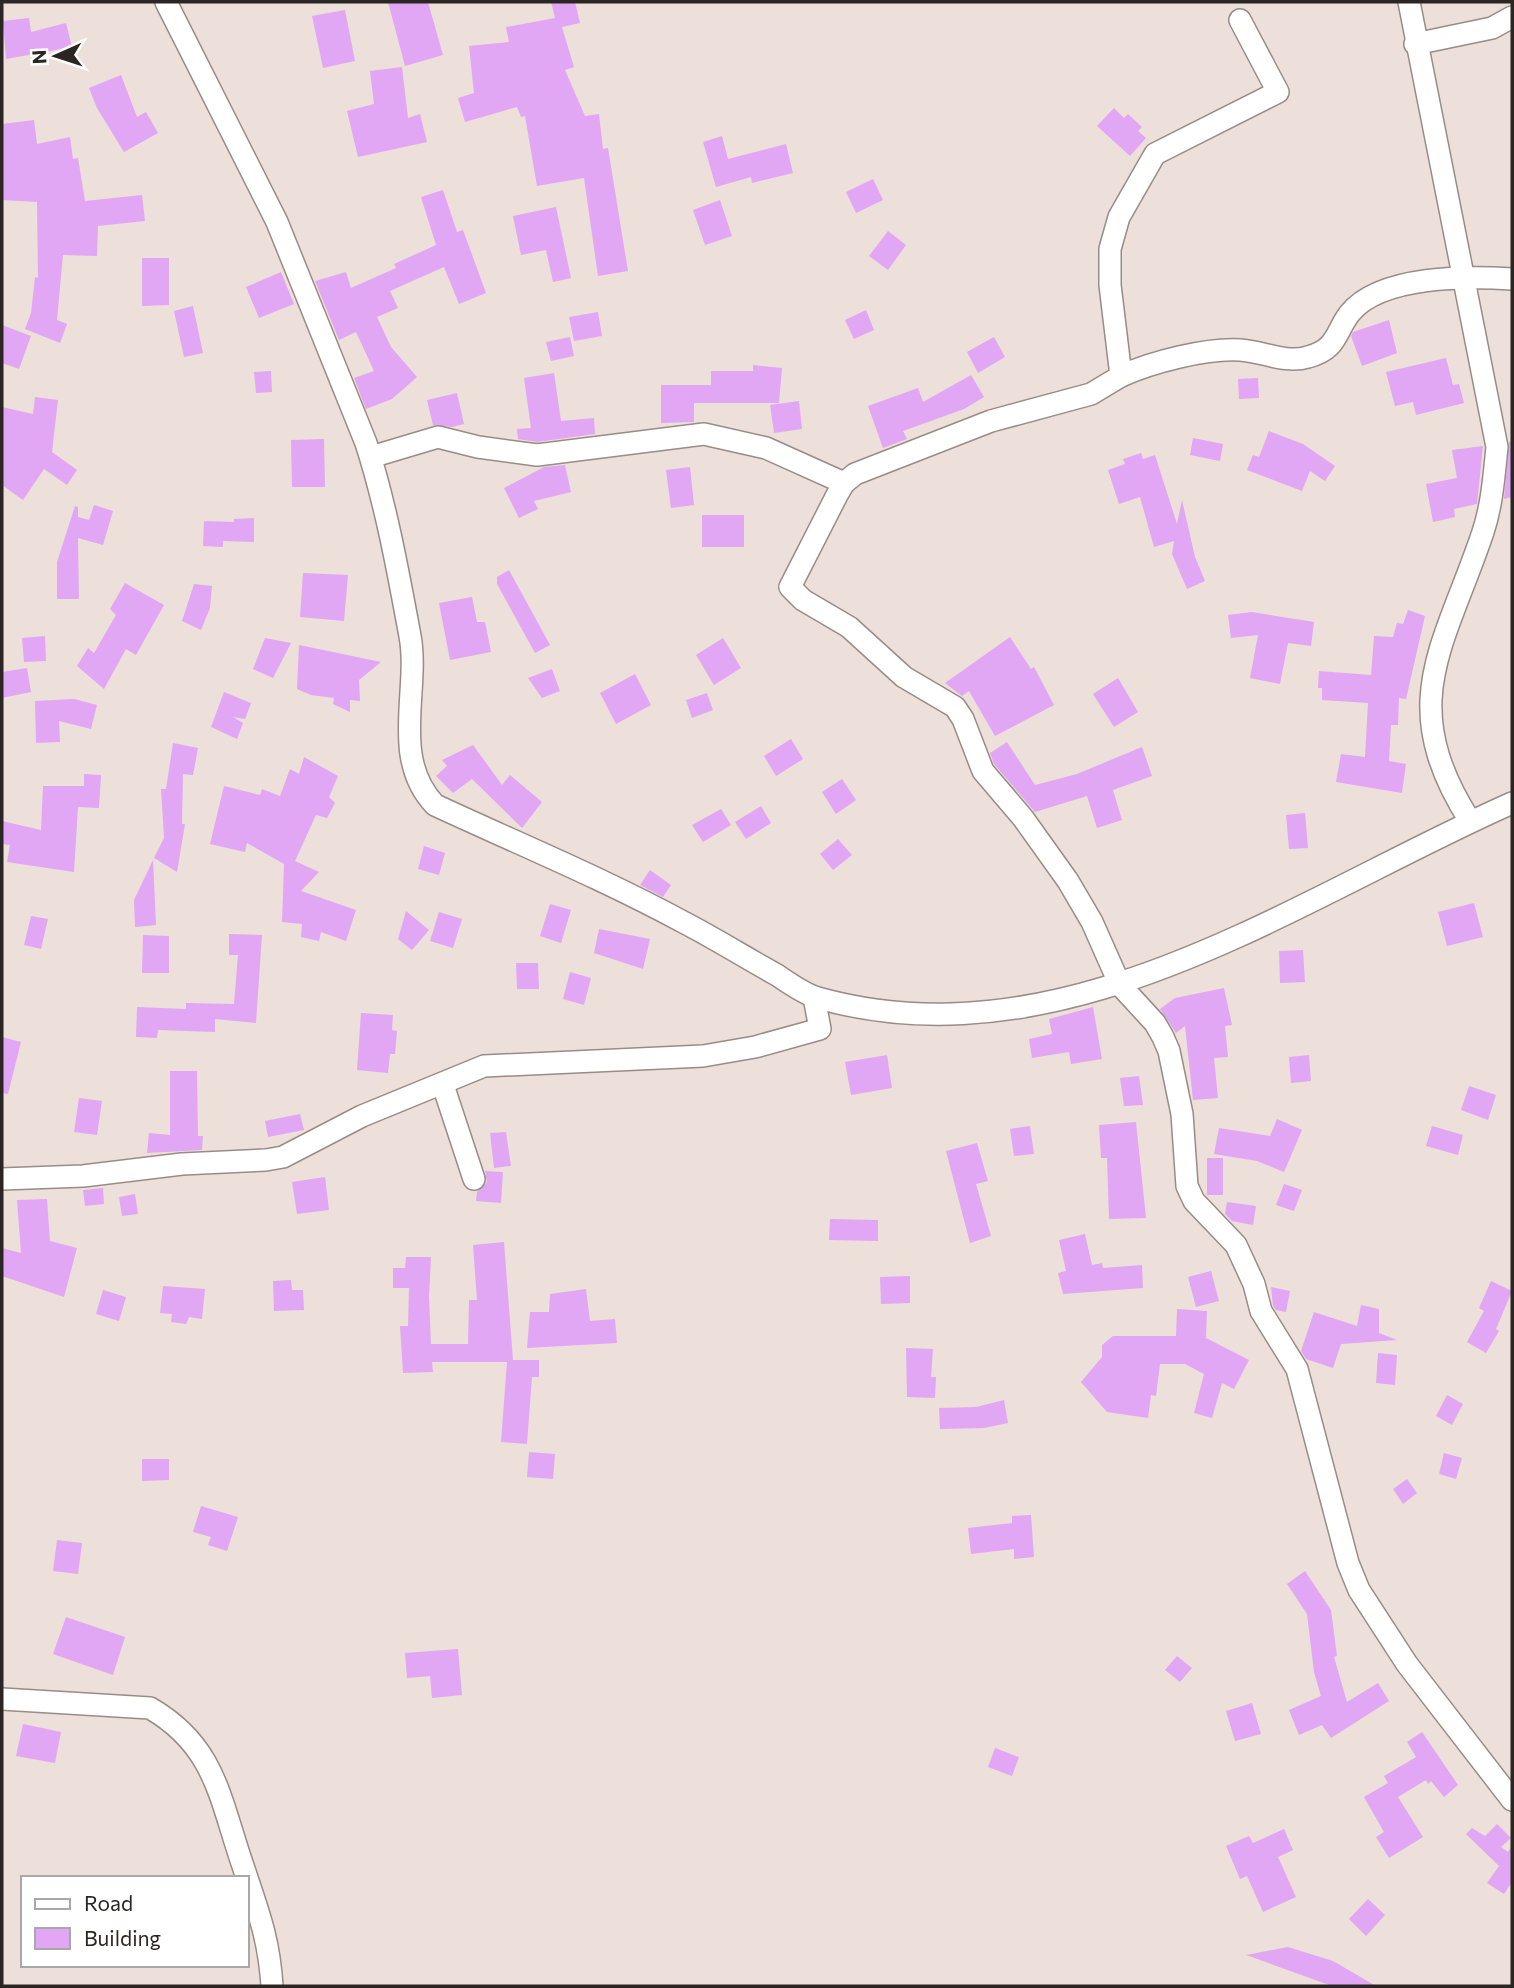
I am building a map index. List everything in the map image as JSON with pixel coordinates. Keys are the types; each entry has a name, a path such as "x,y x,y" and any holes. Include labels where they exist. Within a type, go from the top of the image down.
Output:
{"street":[{"path":"166,2 277,222 371,457 411,639 408,703 412,761 427,797 435,806 576,868 686,923 814,997 876,1011 942,1016 1048,1003 1120,985 1261,926 1470,821 1512,803"},
{"path":"1409,2 1437,157 1456,235 1461,275 1494,421 1497,447 1490,507 1449,618 1430,685 1431,723 1437,755 1449,789 1470,821"},
{"path":"1415,44 1492,27 1512,17"},
{"path":"1121,376 1110,285 1110,249 1119,217 1155,154 1278,92 1240,20"},
{"path":"1512,279 1461,275 1395,287 1359,304 1350,313 1332,343 1310,357 1283,358 1238,350 1167,362 1121,376 1091,394 991,421 855,474 844,483 793,578 791,589 803,600 849,627 904,677 955,707 970,734 988,778 1023,818 1069,881 1092,922 1120,985 1156,1023 1170,1051 1182,1114 1187,1186 1194,1201 1236,1245 1254,1284 1261,1311 1297,1369 1348,1563 1359,1590 1407,1664 1512,1800"},
{"path":"371,457 438,437 478,447 537,455 704,433 766,448 844,483"},
{"path":"2,1179 83,1176 182,1164 283,1157 362,1116 443,1085 464,1073 504,1063 703,1056 755,1047 820,1029 814,997"},
{"path":"443,1085 474,1179"},
{"path":"2,1699 150,1708 170,1719 190,1737 206,1759 221,1792 247,1876"},
{"path":"248,1879 261,1913 272,1986"}],"building":[{"path":"388,2 428,2 443,55 405,66"},
{"path":"551,2 575,2 580,23 562,27 574,67 565,70 585,116 599,114 603,149 608,148 628,271 598,276 584,178 537,186 525,116 521,117 517,107 465,122 458,98 474,93 469,46 509,42 506,27 555,18"},
{"path":"345,10 355,61 323,68 312,16"},
{"path":"29,18 31,32 66,23 72,47 6,59 3,21"},
{"path":"402,67 408,118 420,114 427,142 358,157 347,111 374,104 370,71"},
{"path":"121,75 137,117 146,112 158,133 124,152 97,108 89,88"},
{"path":"1114,108 1124,118 1128,114 1142,127 1138,131 1146,138 1130,156 1097,126"},
{"path":"34,120 37,144 70,137 73,159 78,158 85,201 142,195 145,221 98,226 97,256 63,255 57,320 67,324 60,343 25,329 31,313 35,277 38,278 37,202 2,200 2,124"},
{"path":"722,136 728,159 786,144 793,173 752,183 751,177 716,187 703,142"},
{"path":"873,179 883,200 856,213 846,192"},
{"path":"443,190 457,232 463,230 486,293 459,304 444,267 390,291 398,308 377,317 391,347 417,377 392,399 366,409 354,378 374,371 356,332 339,340 315,281 346,272 351,288 396,268 394,264 436,245 421,197"},
{"path":"720,200 732,236 705,245 693,210"},
{"path":"556,207 571,278 553,282 546,250 521,255 513,216"},
{"path":"888,231 906,245 888,270 869,256"},
{"path":"142,258 169,258 169,305 142,306"},
{"path":"281,272 294,304 259,318 246,287"},
{"path":"193,306 203,353 184,357 174,311"},
{"path":"866,310 874,330 854,339 845,320"},
{"path":"598,312 602,336 574,341 569,317"},
{"path":"1389,320 1397,353 1362,366 1351,336 1353,332"},
{"path":"2,325 31,336 19,369 2,363"},
{"path":"570,337 574,356 551,361 546,342"},
{"path":"994,337 1005,357 978,373 967,352"},
{"path":"1446,358 1453,385 1459,384 1464,403 1416,415 1413,402 1395,406 1386,372"},
{"path":"753,365 782,368 779,403 694,403 694,422 661,423 661,385 711,385 711,371 753,371"},
{"path":"271,371 272,392 256,393 254,372"},
{"path":"554,373 561,421 594,418 595,434 537,442 518,439 517,429 531,428 524,378"},
{"path":"971,375 984,397 964,409 903,431 907,439 883,448 868,406 918,388 923,402"},
{"path":"1258,378 1259,398 1239,399 1238,379"},
{"path":"457,393 464,424 452,427 433,425 427,400"},
{"path":"35,397 58,400 52,452 77,470 67,485 44,469 23,500 2,485 2,407 33,414"},
{"path":"799,401 802,429 774,433 770,405"},
{"path":"1269,431 1303,444 1335,466 1325,481 1310,471 1302,491 1247,470 1253,455 1259,457"},
{"path":"1193,438 1223,444 1220,461 1190,455"},
{"path":"324,439 325,487 292,487 291,440"},
{"path":"1512,441 1512,497 1504,499 1509,442"},
{"path":"1483,446 1477,504 1454,509 1455,517 1433,522 1426,484 1457,478 1452,450"},
{"path":"1141,453 1143,459 1155,455 1177,524 1182,500 1195,557 1205,581 1187,589 1172,554 1174,541 1154,547 1140,497 1119,504 1108,470 1125,464 1123,459"},
{"path":"565,465 571,492 534,501 538,509 519,518 504,488 544,467"},
{"path":"690,467 694,505 671,508 666,470"},
{"path":"94,505 113,511 103,545 78,538 79,599 57,599 57,562 75,506 78,507 78,517 89,520"},
{"path":"702,515 744,515 744,547 702,547"},
{"path":"254,518 254,542 223,541 223,547 203,546 204,521 234,522 234,519"},
{"path":"509,570 550,645 535,653 497,584 497,577"},
{"path":"303,573 348,575 344,621 300,617"},
{"path":"125,583 164,605 136,655 126,649 104,689 77,666 88,648 94,653 116,615 110,609"},
{"path":"194,584 212,586 210,608 201,630 182,621"},
{"path":"472,597 477,622 485,622 491,652 450,660 439,603"},
{"path":"1408,610 1425,616 1406,699 1399,698 1398,725 1391,725 1389,761 1406,764 1402,793 1336,782 1341,754 1365,757 1368,703 1322,700 1322,688 1318,688 1319,671 1371,675 1374,636 1393,637 1397,623 1403,624"},
{"path":"1252,612 1314,622 1311,646 1288,643 1280,684 1250,678 1258,635 1231,638 1228,615"},
{"path":"45,636 46,661 24,662 22,638"},
{"path":"1010,637 1031,669 1034,667 1054,705 995,736 969,691 962,696 945,683"},
{"path":"265,638 291,643 273,678 253,669"},
{"path":"723,638 741,668 714,685 696,655"},
{"path":"299,645 381,662 359,680 360,701 350,700 350,712 333,704 334,698 311,695 297,689"},
{"path":"27,668 31,692 2,698 2,672"},
{"path":"552,669 560,691 542,698 528,678"},
{"path":"635,674 651,705 616,724 600,693"},
{"path":"1118,678 1138,712 1114,727 1093,694"},
{"path":"224,692 251,703 245,719 233,717 243,723 237,739 211,727"},
{"path":"707,693 713,710 692,718 686,700"},
{"path":"74,699 97,705 91,729 59,721 60,742 36,743 35,701"},
{"path":"791,739 803,759 776,776 764,756"},
{"path":"1007,742 1035,785 1077,774 1142,747 1152,776 1113,790 1122,820 1097,828 1087,796 1035,812 994,764 990,753"},
{"path":"173,743 198,748 193,775 183,774 182,824 185,824 177,872 154,858 164,838 161,789 166,789"},
{"path":"473,745 502,785 510,775 542,802 522,828 472,779 453,793 436,776 447,766 442,760"},
{"path":"304,757 338,776 329,797 335,803 327,818 316,815 295,861 319,872 301,891 356,910 346,941 321,932 319,941 301,937 302,924 282,922 284,864 247,843 245,852 210,844 224,786 260,795 262,789 280,796 290,769 299,774"},
{"path":"84,774 101,775 99,808 78,807 74,872 7,862 10,845 2,844 2,821 41,830 43,786 84,786"},
{"path":"842,779 856,800 836,814 822,792"},
{"path":"761,806 771,823 746,839 735,822"},
{"path":"721,809 731,825 703,842 692,825"},
{"path":"1305,813 1308,848 1289,849 1286,815"},
{"path":"838,839 852,855 833,870 820,854"},
{"path":"424,846 445,853 439,875 418,869"},
{"path":"153,860 156,925 135,927 134,900"},
{"path":"650,870 671,885 663,897 640,885"},
{"path":"1474,903 1483,937 1447,946 1438,912"},
{"path":"550,904 571,910 561,943 540,936"},
{"path":"406,911 429,930 412,950 398,939"},
{"path":"439,912 462,919 453,948 430,941"},
{"path":"31,916 48,919 41,949 24,945"},
{"path":"599,929 650,939 643,969 594,953"},
{"path":"229,934 262,935 256,1023 215,1019 215,1032 158,1030 157,1038 136,1037 137,1007 186,1009 186,1003 234,1004 238,955 229,955"},
{"path":"143,935 169,936 169,973 142,973"},
{"path":"1303,950 1305,982 1280,983 1279,951"},
{"path":"516,963 538,963 539,989 517,989"},
{"path":"570,972 591,978 584,1005 563,999"},
{"path":"1224,988 1232,1025 1225,1026 1228,1057 1214,1058 1218,1098 1193,1100 1185,1026 1176,1033 1160,1009 1175,998"},
{"path":"1093,1007 1102,1059 1071,1064 1069,1052 1032,1058 1029,1039 1052,1034 1049,1019"},
{"path":"361,1013 393,1015 392,1030 397,1031 395,1054 390,1054 388,1073 357,1070"},
{"path":"2,1037 21,1042 8,1094 2,1093"},
{"path":"887,1055 892,1088 851,1095 845,1062"},
{"path":"1309,1055 1311,1081 1291,1083 1289,1057"},
{"path":"170,1071 197,1071 198,1136 203,1136 202,1150 147,1153 149,1133 170,1135"},
{"path":"1139,1076 1143,1105 1124,1106 1120,1078"},
{"path":"1469,1086 1496,1095 1488,1120 1461,1110"},
{"path":"79,1098 102,1101 97,1135 74,1132"},
{"path":"300,1114 304,1130 268,1137 265,1121"},
{"path":"1277,1119 1302,1130 1284,1172 1257,1161 1214,1154 1219,1128 1270,1136"},
{"path":"1136,1122 1146,1218 1109,1219 1107,1158 1101,1158 1099,1125"},
{"path":"1030,1126 1034,1154 1014,1156 1010,1129"},
{"path":"1432,1126 1463,1135 1458,1155 1426,1146"},
{"path":"506,1132 511,1166 494,1168 490,1133"},
{"path":"977,1143 988,1181 976,1184 991,1236 970,1243 946,1151"},
{"path":"1207,1158 1223,1158 1223,1195 1207,1195"},
{"path":"485,1171 503,1172 501,1203 476,1201 477,1192 487,1182"},
{"path":"325,1177 329,1210 297,1214 292,1182"},
{"path":"1284,1184 1302,1190 1294,1211 1276,1205"},
{"path":"103,1188 104,1204 85,1206 83,1190"},
{"path":"135,1194 138,1214 122,1216 119,1197"},
{"path":"47,1199 50,1241 77,1248 64,1297 2,1276 2,1248 21,1253 17,1200"},
{"path":"1227,1202 1256,1206 1253,1225 1232,1221 1225,1214"},
{"path":"830,1219 878,1220 878,1241 829,1240"},
{"path":"1085,1234 1092,1265 1102,1263 1103,1268 1142,1265 1143,1288 1063,1294 1058,1273 1066,1271 1059,1240"},
{"path":"504,1242 513,1360 539,1360 539,1377 532,1377 527,1444 501,1442 507,1362 432,1362 433,1372 403,1373 400,1326 408,1326 409,1288 393,1288 393,1268 405,1268 406,1257 431,1257 431,1344 468,1344 469,1300 477,1300 473,1245"},
{"path":"1211,1271 1219,1301 1196,1307 1188,1277"},
{"path":"910,1276 910,1303 881,1304 880,1277"},
{"path":"291,1280 292,1290 303,1290 304,1310 274,1311 273,1281"},
{"path":"1491,1281 1512,1291 1496,1329 1499,1331 1486,1353 1467,1342 1484,1311 1479,1308"},
{"path":"163,1286 205,1289 202,1319 189,1317 186,1324 171,1322 172,1314 160,1313"},
{"path":"1271,1287 1290,1291 1286,1312 1276,1310 1273,1306"},
{"path":"586,1289 590,1321 615,1319 617,1343 527,1348 530,1312 549,1312 550,1294"},
{"path":"103,1290 126,1297 119,1321 96,1314"},
{"path":"1361,1305 1379,1309 1379,1333 1397,1340 1341,1344 1333,1368 1306,1359 1301,1351 1314,1312 1357,1326"},
{"path":"1177,1309 1207,1311 1206,1338 1249,1360 1234,1389 1222,1383 1212,1418 1194,1413 1204,1374 1185,1364 1160,1364 1156,1396 1151,1395 1148,1418 1107,1412 1081,1382 1102,1357 1102,1345 1113,1336 1176,1336"},
{"path":"906,1348 933,1349 931,1377 936,1377 935,1398 907,1397"},
{"path":"1378,1353 1397,1355 1395,1385 1376,1383"},
{"path":"1447,1395 1463,1404 1452,1425 1436,1416"},
{"path":"1004,1400 1008,1423 984,1428 940,1429 939,1408 976,1407"},
{"path":"529,1452 555,1454 553,1479 527,1477"},
{"path":"1444,1453 1462,1458 1456,1479 1439,1474"},
{"path":"142,1459 169,1459 169,1480 142,1481"},
{"path":"1407,1479 1417,1493 1403,1504 1393,1489"},
{"path":"201,1506 238,1517 227,1551 208,1545 211,1537 193,1532"},
{"path":"1031,1515 1034,1557 1014,1559 1014,1549 971,1554 968,1528 1012,1523 1012,1516"},
{"path":"57,1540 82,1543 78,1574 53,1571"},
{"path":"1305,1571 1331,1610 1337,1656 1334,1657 1347,1702 1378,1683 1389,1701 1331,1738 1322,1725 1299,1735 1289,1710 1321,1696 1314,1672 1307,1614 1287,1584"},
{"path":"66,1617 125,1637 113,1675 53,1654"},
{"path":"458,1649 462,1695 432,1698 430,1676 407,1678 405,1653"},
{"path":"1177,1656 1192,1668 1180,1682 1165,1670"},
{"path":"1252,1703 1261,1734 1235,1741 1226,1711"},
{"path":"23,1724 61,1732 55,1763 16,1756"},
{"path":"1422,1732 1458,1785 1444,1797 1431,1781 1428,1784 1426,1780 1398,1797 1423,1837 1389,1858 1376,1837 1384,1832 1364,1797 1388,1783 1384,1776 1416,1757 1407,1742"},
{"path":"995,1748 1019,1757 1012,1776 988,1767"},
{"path":"1497,1824 1511,1838 1501,1847 1508,1852 1512,1845 1512,1882 1504,1894 1487,1883 1499,1866 1466,1834 1472,1828 1485,1836"},
{"path":"1284,1829 1293,1850 1278,1857 1296,1897 1263,1912 1247,1876 1240,1879 1226,1846 1249,1836 1253,1843"},
{"path":"1368,1899 1385,1915 1366,1936 1349,1919"},
{"path":"1288,1947 1333,1961 1376,1986 1332,1986 1246,1955"}]}
